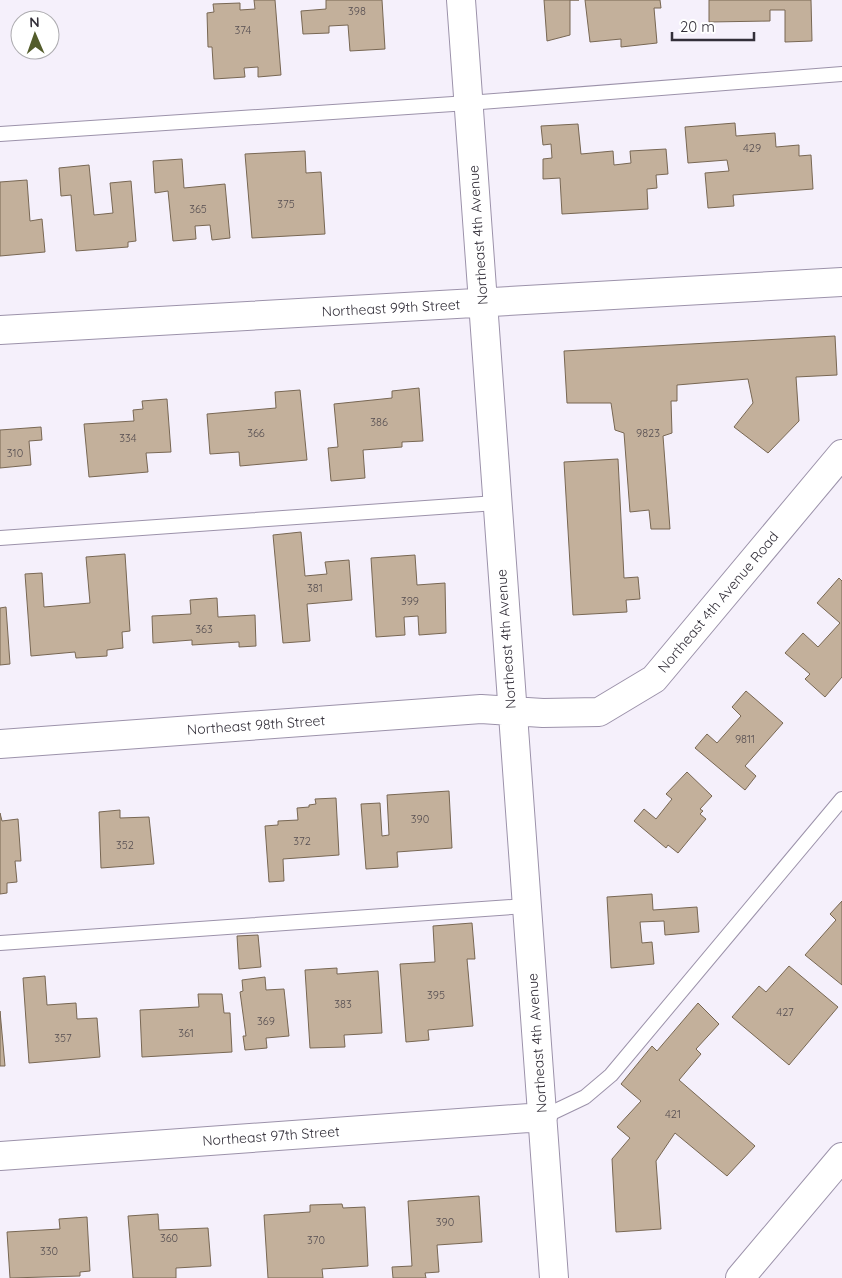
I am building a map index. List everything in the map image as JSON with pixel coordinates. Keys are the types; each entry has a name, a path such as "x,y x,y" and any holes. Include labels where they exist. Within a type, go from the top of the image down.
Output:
{"street":[{"name":"Northeast 4th Avenue","path":"460,0 554,1278"},
{"name":"Northeast 99th Street","path":"0,330 842,282"},
{"name":"Northeast 4th Avenue Road","path":"511,709 543,713 599,712 654,679 842,454"},
{"name":"Northeast 98th Street","path":"0,744 460,710 511,709"},
{"name":"Northeast 97th Street","path":"0,1156 543,1117"},
{"path":"740,1278 842,1157"}],"lane":[{"path":"0,134 468,103 842,74"},
{"path":"0,538 496,503"},
{"path":"543,1117 585,1097 611,1075 842,799"},
{"path":"0,943 526,906"}],"building":[{"path":"254,0 275,0 281,75 258,77 258,67 244,68 245,77 214,79 212,47 208,47 207,13 214,12 213,4 240,3 240,10 255,9"},
{"path":"326,0 382,0 385,49 350,51 348,25 329,26 329,33 303,34 301,11 326,9"},
{"path":"544,0 570,0 570,35 547,41"},
{"path":"585,0 660,0 661,8 654,8 657,43 621,47 621,39 590,42"},
{"path":"709,0 811,0 812,41 785,42 785,10 770,10 770,21 709,22"},
{"path":"735,123 736,136 775,133 776,147 799,145 799,156 811,155 813,189 733,195 734,206 708,208 705,173 729,171 727,160 688,163 685,127"},
{"path":"578,124 581,154 613,151 614,165 631,163 630,151 666,149 668,174 656,175 657,188 647,189 648,209 562,214 560,178 543,179 543,159 552,158 551,144 543,145 541,126"},
{"path":"305,151 306,173 321,172 325,234 252,238 245,154"},
{"path":"182,159 184,188 225,184 230,238 212,240 210,225 195,226 196,239 173,241 168,191 155,193 153,161"},
{"path":"89,165 94,215 113,213 110,183 131,181 136,241 128,242 128,247 76,251 71,195 61,196 59,168"},
{"path":"27,180 30,221 42,219 45,252 0,256 0,182"},
{"path":"835,336 837,375 796,377 799,421 768,453 734,427 753,403 748,379 677,385 677,401 671,401 672,433 663,436 670,529 651,529 649,510 630,512 624,433 615,430 611,403 567,403 564,351"},
{"path":"419,388 423,441 402,442 402,447 363,450 365,478 331,481 328,448 338,447 334,404 392,398 392,391"},
{"path":"300,390 307,460 240,466 239,452 210,454 207,414 276,408 275,392"},
{"path":"167,399 171,452 146,453 148,472 89,477 84,424 134,421 133,410 143,409 142,401"},
{"path":"41,427 42,440 29,441 31,465 0,468 0,430"},
{"path":"618,459 624,578 638,577 640,599 626,600 627,612 573,615 564,462"},
{"path":"301,532 305,576 327,574 325,562 349,560 352,600 307,604 310,641 283,643 273,535"},
{"path":"125,554 130,631 122,632 123,648 107,650 107,656 76,658 75,652 31,656 25,574 42,573 44,607 90,603 86,557"},
{"path":"415,555 417,585 445,583 446,633 419,635 418,616 404,617 405,635 376,637 371,558"},
{"path":"839,578 842,581 842,677 825,697 805,679 810,674 785,653 803,633 818,647 840,623 817,603"},
{"path":"217,598 218,617 255,615 256,646 239,647 239,642 192,645 192,640 153,643 152,616 191,614 190,600"},
{"path":"6,607 10,664 0,665 0,608"},
{"path":"746,691 783,723 745,766 756,776 745,790 695,748 707,734 717,743 741,716 732,707"},
{"path":"687,772 712,796 700,809 703,811 700,814 706,819 678,853 668,845 666,848 634,821 644,809 656,819 672,799 666,794"},
{"path":"449,791 452,848 397,852 398,867 366,869 361,804 380,803 382,836 389,835 387,795"},
{"path":"336,798 339,855 283,859 284,881 269,882 265,826 278,825 278,821 298,820 297,808 316,804 315,799"},
{"path":"120,810 120,818 149,817 154,864 101,868 99,812"},
{"path":"0,813 2,821 18,819 21,861 15,861 17,882 7,883 7,893 0,894"},
{"path":"652,894 653,910 697,907 699,932 665,935 664,921 640,922 642,943 652,942 654,964 611,968 607,897"},
{"path":"842,901 842,985 805,955 836,920 830,914"},
{"path":"472,923 475,959 467,959 473,1026 428,1030 429,1040 406,1042 400,964 435,962 433,926"},
{"path":"258,935 261,967 239,969 237,936"},
{"path":"789,966 838,1007 789,1065 732,1017 759,986 766,992"},
{"path":"337,968 337,974 378,971 382,1033 344,1035 345,1047 310,1048 305,970"},
{"path":"45,976 47,1005 76,1003 77,1019 97,1018 100,1057 29,1063 23,978"},
{"path":"265,977 266,990 284,989 289,1036 266,1038 267,1048 245,1050 243,1036 246,1036 240,992 243,991 242,980"},
{"path":"198,994 222,994 224,1013 230,1013 232,1052 142,1057 140,1010 199,1007"},
{"path":"698,1003 719,1024 696,1049 701,1054 679,1080 755,1146 727,1176 675,1133 656,1161 661,1229 616,1232 612,1159 630,1138 617,1127 641,1101 621,1084 652,1046 657,1051"},
{"path":"0,1011 5,1066 0,1066"},
{"path":"479,1196 482,1242 437,1245 439,1272 425,1273 426,1278 393,1278 392,1267 412,1266 408,1201"},
{"path":"342,1204 343,1208 365,1207 368,1266 322,1269 323,1278 268,1278 264,1215 310,1212 310,1205"},
{"path":"158,1214 159,1230 208,1228 211,1266 176,1268 176,1278 133,1278 128,1216"},
{"path":"87,1217 90,1271 80,1272 80,1276 10,1278 7,1232 60,1229 59,1219"}]}
